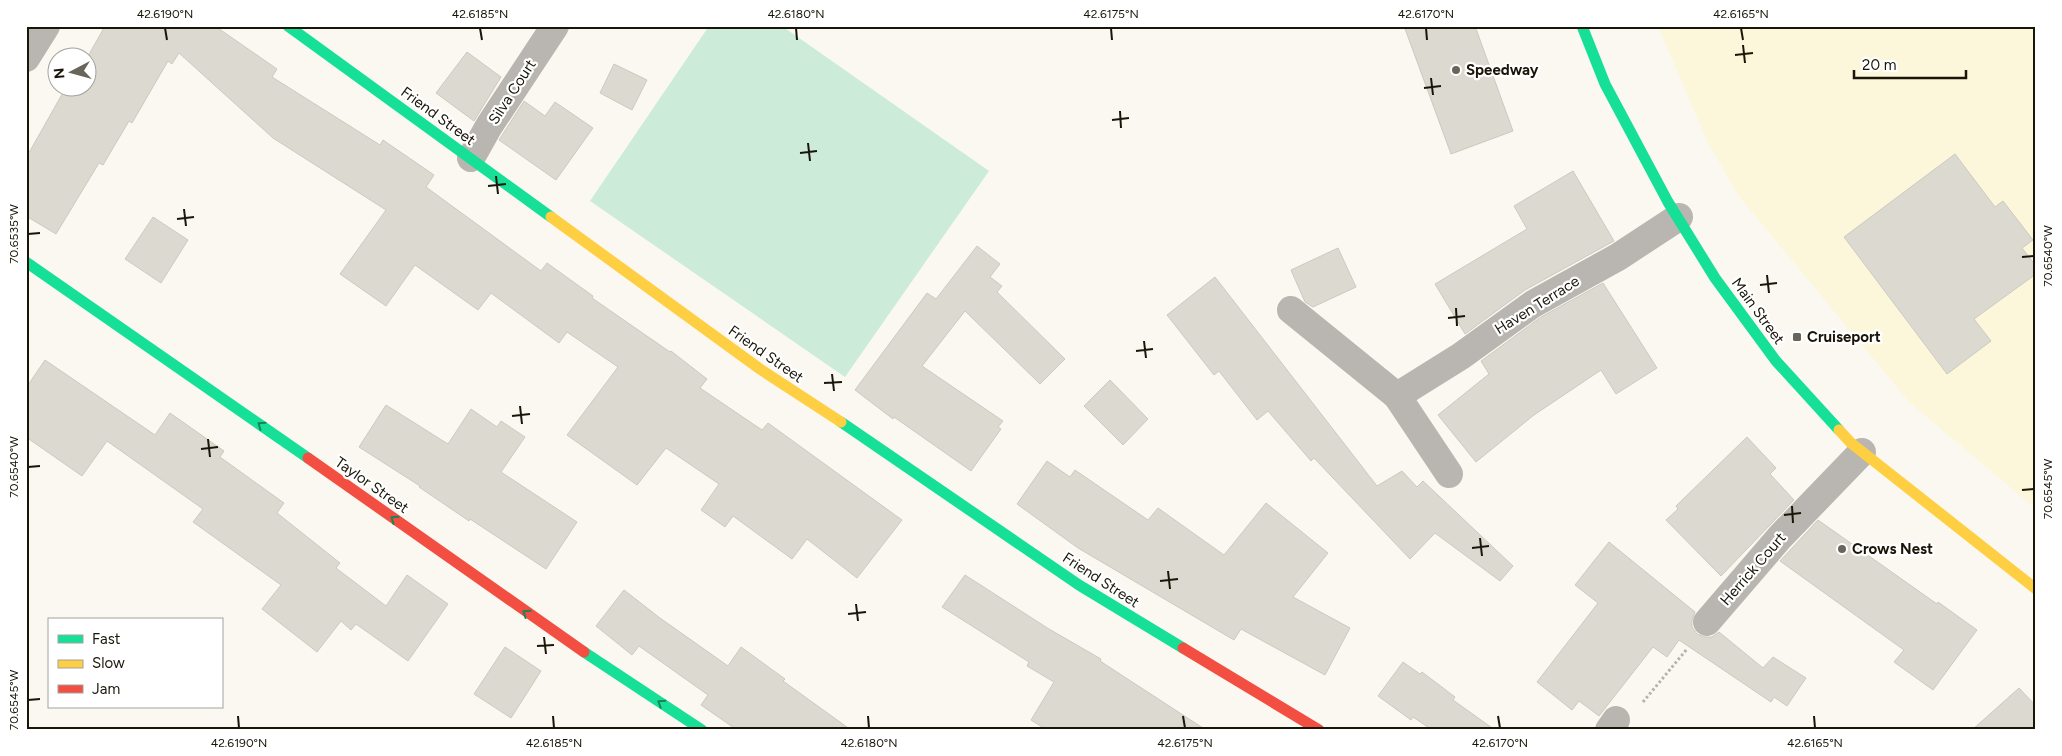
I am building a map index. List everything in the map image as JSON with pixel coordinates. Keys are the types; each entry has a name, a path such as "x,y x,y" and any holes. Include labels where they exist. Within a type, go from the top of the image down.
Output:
{"street":[{"path":"26,58 46,26"},
{"name":"Friend Street","path":"288,26 760,369 876,445 1079,585 1318,730"},
{"name":"Silva Court","path":"471,158 555,26"},
{"name":"Main Street","path":"1582,26 1605,84 1668,202 1715,278 1776,362 1851,443 2036,589"},
{"name":"Haven Terrace","path":"1397,396 1461,356 1533,304 1618,257 1679,217"},
{"name":"Taylor Street","path":"26,262 333,475 558,635 702,730"},
{"path":"1291,310 1397,396 1449,474"},
{"name":"Herrick Court","path":"1707,622 1780,537 1862,452"}],"path":[{"path":"1613,725 1635,710 1665,678 1707,622"}],"shaded area":[{"path":"1658,26 2036,26 2036,509 1909,402 1738,195 1707,141"}],"green space":[{"path":"709,26 782,26 989,171 845,377 590,201"}],"building":[{"path":"105,26 215,26 277,69 272,77 380,145 383,140 434,175 426,187 541,271 547,263 593,296 592,298 671,351 707,379 700,388 762,430 768,423 902,520 857,578 807,539 792,559 733,516 725,527 701,510 719,484 666,448 637,485 567,435 618,367 567,332 559,343 491,293 478,310 415,265 386,306 340,274 386,210 273,138 179,53 172,64 168,61 132,123 129,121 103,165 99,163 56,234 26,216 26,158 60,98 98,98 98,48 93,48"},
{"path":"1404,26 1475,26 1513,131 1451,154"},
{"path":"467,52 501,77 474,121 436,93"},
{"path":"614,64 647,80 632,110 600,93"},
{"path":"524,101 545,116 555,102 593,128 556,180 499,140"},
{"path":"1955,154 1995,207 2003,201 2033,240 2022,248 2036,266 2036,274 1974,319 1991,341 1947,374 1844,237"},
{"path":"1573,171 1614,241 1525,290 1465,334 1435,284 1527,229 1514,206"},
{"path":"153,217 188,240 161,283 125,259"},
{"path":"977,246 1000,264 990,277 1002,286 997,292 1065,359 1040,384 965,311 922,366 1003,421 998,427 1001,429 971,471 894,417 893,419 855,390 927,293 936,299"},
{"path":"1338,248 1356,287 1313,307 1305,302 1291,270"},
{"path":"1215,277 1377,486 1402,471 1417,487 1423,481 1513,566 1500,581 1435,533 1410,559 1314,458 1311,461 1268,411 1257,420 1219,371 1214,375 1167,315"},
{"path":"1603,283 1657,368 1616,394 1601,370 1534,415 1476,462 1438,415 1489,374 1481,361 1541,317"},
{"path":"45,360 155,435 170,413 224,451 220,457 284,503 277,513 340,563 336,568 386,606 407,575 448,604 408,661 356,624 351,630 341,621 317,652 262,609 281,585 193,522 203,509 107,441 82,476 26,437 26,388"},
{"path":"1110,380 1148,419 1123,445 1084,406"},
{"path":"386,405 448,444 471,409 497,427 501,421 525,437 501,472 577,522 546,569 470,519 469,521 420,486 359,447"},
{"path":"1747,437 1776,468 1770,474 1794,500 1721,576 1666,520 1678,509 1676,506"},
{"path":"1047,461 1070,477 1075,470 1148,520 1158,508 1224,555 1266,503 1328,553 1293,597 1350,628 1325,675 1241,629 1234,640 1078,548 1017,504"},
{"path":"1818,520 1977,630 1933,690 1894,662 1904,650 1780,561"},
{"path":"1609,542 1695,612 1692,627 1697,634 1712,637 1719,632 1763,668 1773,657 1806,678 1787,706 1774,697 1771,702 1679,640 1667,657 1653,647 1599,716 1579,701 1572,710 1537,682 1598,603 1575,585"},
{"path":"965,575 1049,629 1101,659 1100,661 1206,730 1047,730 1031,720 1054,682 1027,666 1029,662 942,607"},
{"path":"624,590 728,666 741,647 785,679 783,681 851,730 737,730 701,705 708,695 639,646 632,655 596,626"},
{"path":"505,647 541,671 511,718 474,694"},
{"path":"1403,662 1420,674 1422,672 1455,697 1453,700 1495,730 1432,730 1413,717 1411,720 1378,696"},
{"path":"2019,688 2036,706 2036,730 1972,730"}],"traffic: fast":[{"path":"288,26 551,217"},
{"path":"1582,26 1605,84 1668,202 1715,278 1776,361 1839,430"},
{"path":"26,262 308,458"},
{"path":"841,422 1079,585 1183,648"},
{"path":"584,652 702,730"}],"traffic: slow":[{"path":"551,217 760,369 841,422"},
{"path":"1839,430 1851,443 2036,589"}],"traffic: jam":[{"path":"308,458 584,652"},
{"path":"1183,648 1319,730"}],"place":[{"name":"Speedway","path":"1456,70"},
{"name":"Cruiseport","path":"1797,337"},
{"name":"Crows Nest","path":"1842,549"}]}
